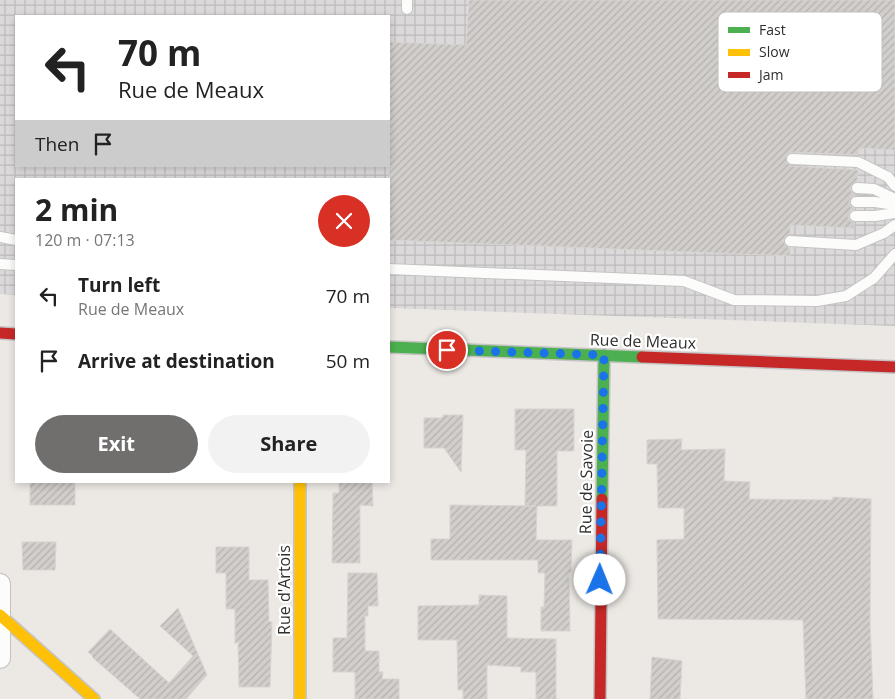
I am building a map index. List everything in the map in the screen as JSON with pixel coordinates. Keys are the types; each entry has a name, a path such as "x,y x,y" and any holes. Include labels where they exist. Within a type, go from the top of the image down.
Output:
{"street":[{"path":"0,333 15,334"},
{"name":"Rue de Meaux","path":"390,347 895,366"},
{"name":"Rue de Savoie","path":"600,699 604,355"},
{"name":"Rue d'Artois","path":"300,483 300,699"},
{"path":"0,584 0,658"},
{"path":"0,615 94,699"}],"lane":[{"path":"792,159 858,162 888,177 895,186"},
{"path":"857,188 874,189 895,199"},
{"path":"856,202 875,202 895,206"},
{"path":"855,216 895,213"},
{"path":"790,242 856,245 884,233 895,225"},
{"path":"0,237 15,240"},
{"path":"390,269 684,281 734,300 817,302 846,296 874,278 895,254"},
{"path":"0,264 15,266"}],"shaded area":[{"path":"0,0 895,0 895,326 390,308 390,178 15,178 15,295 0,294"}],"building":[{"path":"469,0 895,0 895,150 859,148 858,155 792,152 787,155 786,162 791,166 858,170 857,181 850,187 851,191 856,195 852,196 849,202 850,206 855,209 851,210 848,216 849,220 854,223 854,228 790,225 790,234 783,241 790,248 790,256 390,240 390,42 466,45"},
{"path":"515,409 574,409 574,451 557,451 557,506 537,506 536,540 572,540 571,573 569,573 570,631 541,631 541,607 544,607 545,573 538,573 538,560 431,560 431,539 450,539 450,505 525,506 526,450 515,450"},
{"path":"443,415 463,415 461,472 444,448 424,448 424,418 442,418"},
{"path":"682,439 681,450 725,449 724,481 750,482 749,499 832,500 833,497 871,499 870,622 873,699 806,699 803,620 658,619 657,540 684,539 684,508 658,508 657,464 647,464 647,440"},
{"path":"30,483 75,483 75,505 30,505"},
{"path":"339,483 372,483 373,506 360,505 360,563 332,563 333,493 339,493"},
{"path":"22,542 56,542 55,570 23,570"},
{"path":"216,547 249,547 249,580 268,580 269,622 272,622 270,687 239,687 238,641 235,644 235,609 226,609 226,573 216,573"},
{"path":"348,573 377,573 378,606 368,606 368,616 365,616 365,651 379,651 379,672 383,672 382,679 399,679 399,699 355,699 355,672 333,672 333,638 347,638"},
{"path":"479,595 507,596 507,638 556,639 556,699 536,699 536,672 521,672 521,667 487,665 487,699 463,699 463,690 458,690 457,640 418,640 418,606 479,605"},
{"path":"178,608 207,675 186,699 140,699 88,652 110,629 169,683 193,656 160,626"},
{"path":"652,657 682,661 680,699 650,699"}],"traffic: fast":[{"path":"390,347 642,357"},
{"path":"602,499 604,355"}],"traffic: slow":[{"path":"300,483 300,699"},
{"path":"0,615 94,699"}],"traffic: jam":[{"path":"0,333 15,334"},
{"path":"642,357 895,367"},
{"path":"600,699 602,499"}],"route":[{"path":"447,350 604,355 600,580"}]}
